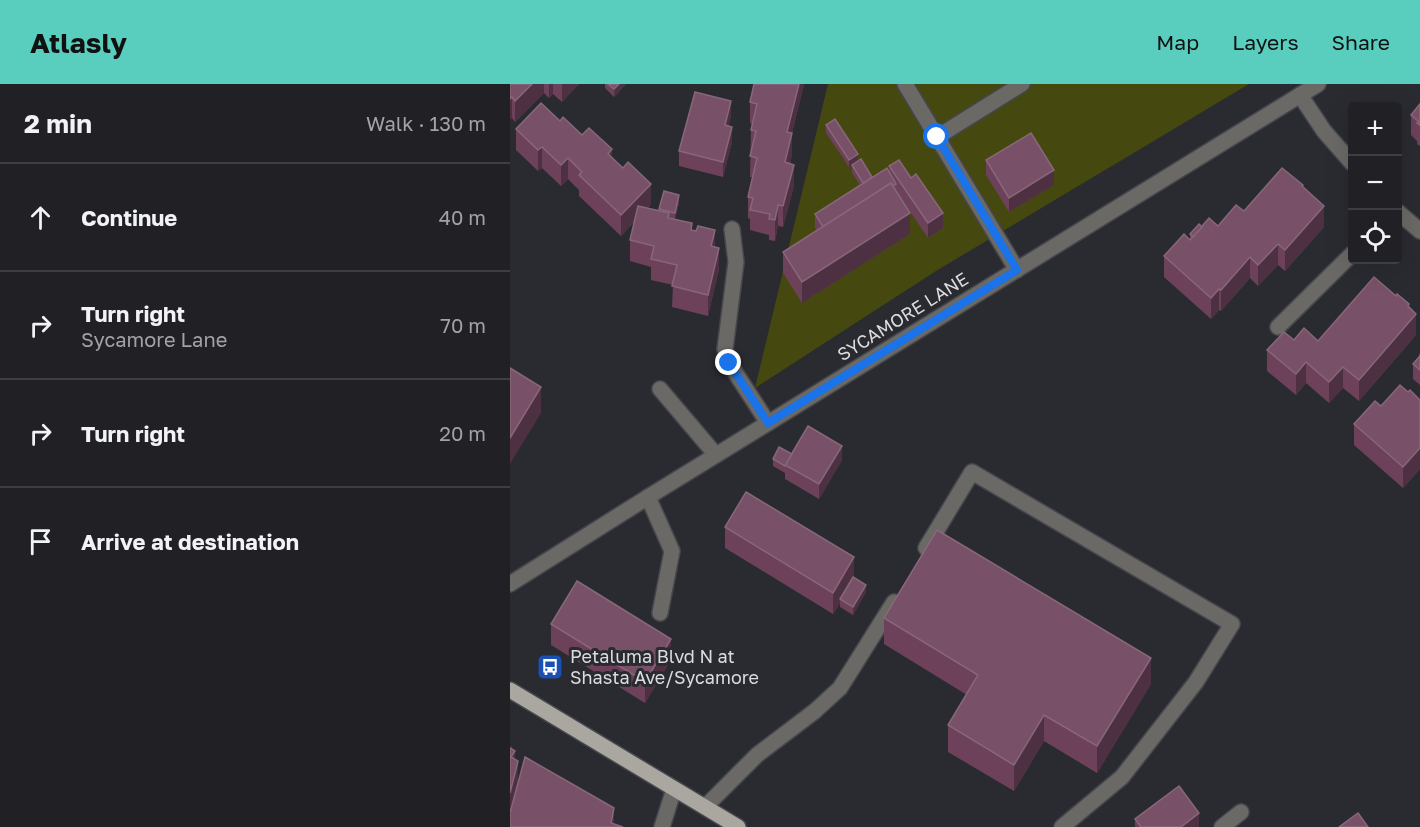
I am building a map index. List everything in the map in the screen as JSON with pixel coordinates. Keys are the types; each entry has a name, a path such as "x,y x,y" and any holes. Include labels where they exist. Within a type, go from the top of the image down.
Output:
{"main road":[{"path":"510,690 738,827"}],"street":[{"path":"905,84 1017,270"},
{"path":"937,137 1022,84"},
{"name":"SYCAMORE LANE","path":"512,580 1318,84"},
{"path":"1299,95 1324,131 1348,157"},
{"path":"1402,215 1420,231"},
{"path":"732,229 736,262 725,349 729,363 768,423"},
{"path":"1278,327 1348,259"},
{"path":"660,389 716,455"},
{"path":"918,561 972,472 1232,624 1196,682 1122,777 1062,827"},
{"path":"648,497 672,551 660,613"},
{"path":"705,807 758,755 815,711 840,688 900,591"},
{"path":"662,827 674,789"},
{"path":"1222,827 1241,812"}],"shaded area":[{"path":"828,84 1249,84 936,271 755,388"}],"building":[{"path":"510,84 532,84 515,101 512,97 510,99"},
{"path":"608,84 619,84 614,89"},
{"path":"754,84 799,84 787,132 792,133 785,162 794,165 783,206 778,205 775,220 769,219 770,214 750,210 753,198 748,197 757,158 750,156 756,131 751,130 757,104 750,102"},
{"path":"695,92 731,101 725,125 732,127 723,162 679,151"},
{"path":"541,103 560,121 563,117 582,135 589,128 612,149 608,154 623,168 628,162 651,184 621,215 579,175 582,172 568,158 561,165 542,147 538,150 516,129"},
{"path":"1420,104 1420,125 1411,115"},
{"path":"835,119 858,154 849,160 826,125"},
{"path":"1031,133 1054,170 1009,198 986,160"},
{"path":"861,159 872,177 863,183 852,165"},
{"path":"899,160 911,178 916,174 943,213 928,223 889,166"},
{"path":"887,168 896,184 893,186 891,183 823,227 815,214"},
{"path":"1282,168 1324,206 1285,250 1278,244 1258,265 1250,257 1211,298 1164,256 1184,234 1190,240 1209,218 1218,226 1236,205 1244,211"},
{"path":"891,183 910,213 802,282 783,252"},
{"path":"664,191 679,195 675,213 659,209"},
{"path":"638,206 669,213 668,218 692,223 691,230 696,231 698,226 715,230 711,246 719,248 708,295 672,286 677,265 651,259 654,246 630,240"},
{"path":"1199,224 1202,227 1193,237 1190,234"},
{"path":"1374,277 1409,304 1408,306 1416,314 1359,380 1343,367 1329,382 1306,362 1296,374 1267,350 1284,332 1294,340 1304,328 1318,341"},
{"path":"1420,356 1420,370 1413,364"},
{"path":"510,368 541,387 510,438"},
{"path":"1400,385 1408,392 1410,390 1420,400 1420,448 1403,467 1354,424 1375,401 1381,406"},
{"path":"808,426 842,446 819,484 785,465"},
{"path":"779,447 792,454 785,466 773,459"},
{"path":"746,492 854,557 833,593 725,527"},
{"path":"937,530 1151,658 1097,746 1044,715 1014,765 948,725 978,675 884,618"},
{"path":"853,577 866,585 853,607 840,599"},
{"path":"577,581 671,639 645,682 551,624"},
{"path":"510,748 515,751 511,757 518,761 510,793"},
{"path":"525,757 614,808 611,823 623,827 510,827 510,813"},
{"path":"1179,786 1199,813 1181,827 1141,827 1135,819"},
{"path":"1358,813 1368,827 1339,827"}],"place":[{"name":"Petaluma Blvd N at Shasta Ave/Sycamore","path":"550,667"}],"route":[{"path":"729,363 768,423 1017,270 937,137"}]}
